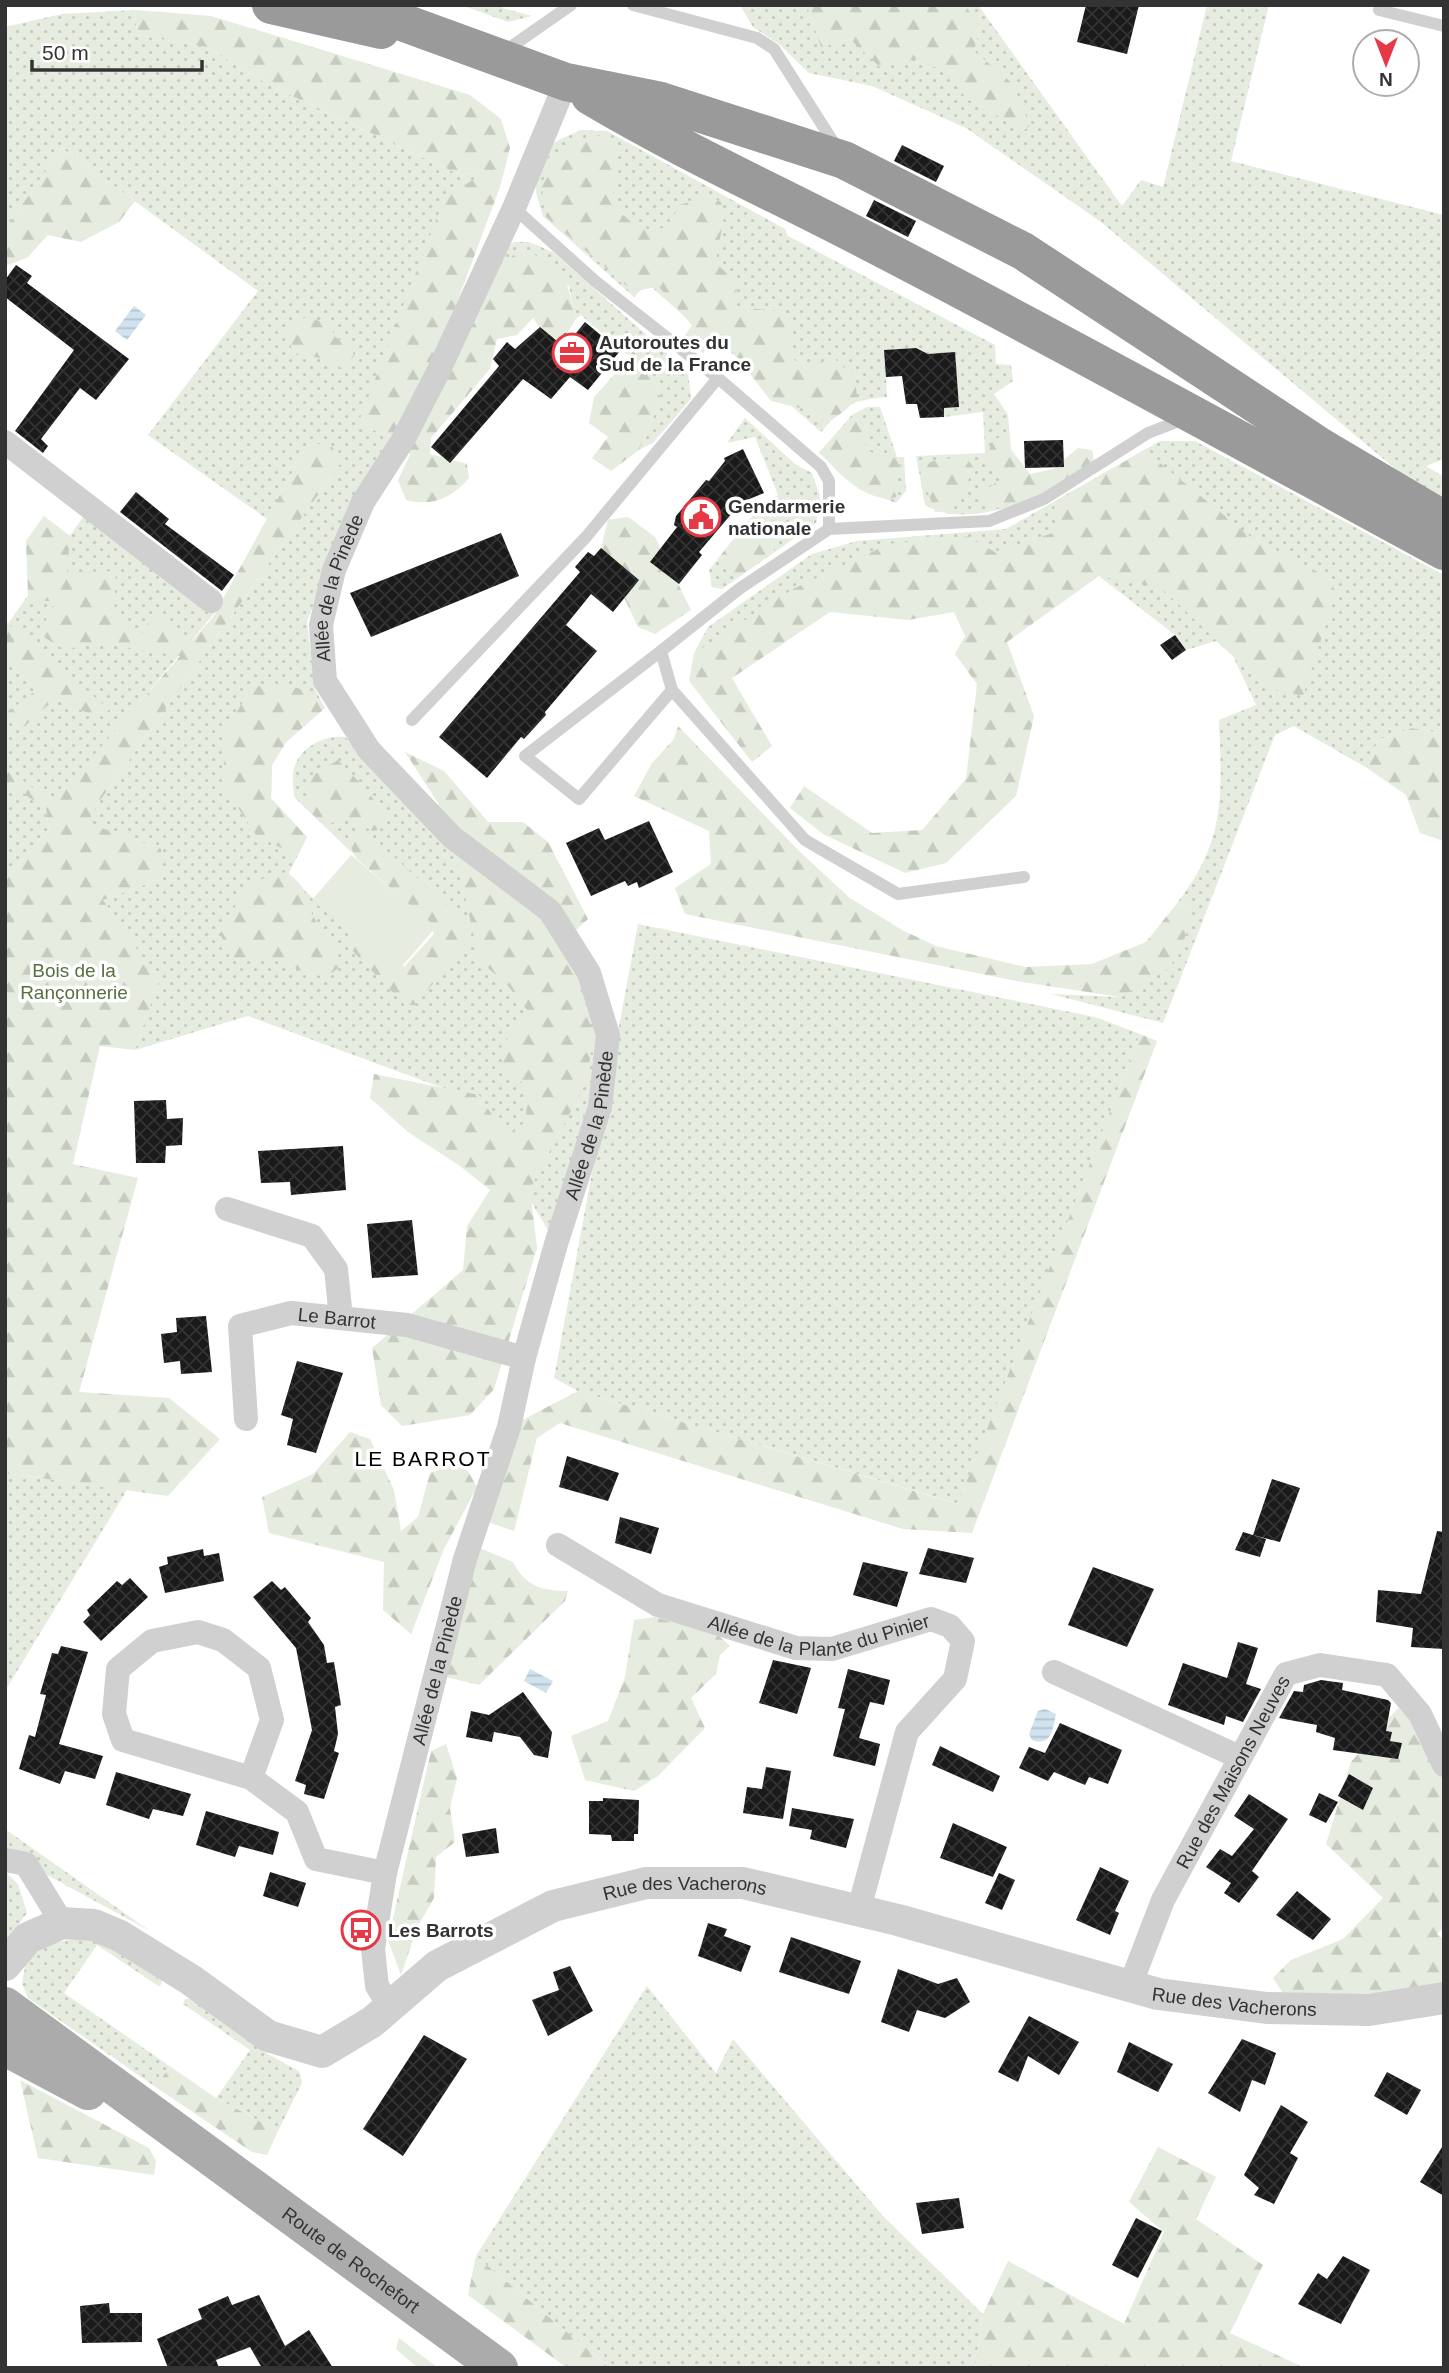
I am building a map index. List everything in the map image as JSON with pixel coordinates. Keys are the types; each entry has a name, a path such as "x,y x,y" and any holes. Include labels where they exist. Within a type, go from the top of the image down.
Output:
{"highway":[{"path":"271,5 496,57"},
{"path":"355,5 566,82 661,101 844,160 1023,251 1321,447 1444,520"},
{"path":"398,5 496,57"},
{"path":"566,82 643,128 878,246 1444,551"}],"main road":[{"name":"Route de Rochefort","path":"5,2006 499,2368"},
{"name":"Route de Rochefort","path":"5,2047 201,2151"}],"street":[{"name":"Allée de la Pinède","path":"390,2007 377,1986 373,1949 384,1873 462,1572 509,1427 524,1358 556,1244 600,1108 608,1035 589,973 550,911 452,837 369,750 325,681 321,625 334,570 363,502 403,440 438,372 514,208 566,82"},
{"path":"5,442 211,601"},
{"path":"228,1209 312,1236 336,1269 341,1318"},
{"name":"Le Barrot","path":"246,1419 240,1326 291,1313 407,1325 524,1358"},
{"name":"Allée de la Plante du Pinier","path":"558,1545 658,1605 796,1648 832,1649 931,1619 950,1626 963,1641 955,1679 907,1732 859,1909"},
{"path":"251,1778 272,1720 259,1668 223,1640 198,1632 152,1641 118,1670 114,1714 123,1740 251,1778 297,1812 316,1859 384,1873"},
{"name":"Rue des Maisons Neuves","path":"1130,1986 1163,1900 1286,1674 1321,1665 1387,1675 1420,1714 1444,1765"},
{"path":"1054,1672 1239,1757"},
{"path":"5,1860 26,1864 62,1923"},
{"name":"Rue des Vacherons","path":"5,1965 27,1938 62,1923 94,1925 120,1936 191,1980 268,2036 322,2052 372,2022 437,1966 553,1906 646,1883 743,1883 859,1909 1158,1994 1267,2008 1369,2010 1444,1998"}],"lane":[{"path":"496,57 571,5"},
{"path":"633,5 757,38 774,49 844,160"},
{"path":"1379,10 1444,26"},
{"path":"514,208 595,281 718,378 821,467 829,481 829,529"},
{"path":"412,720 586,537 718,378"},
{"path":"671,690 579,799 525,756 739,589 829,529 989,521 1044,499 1148,433 1195,415"},
{"path":"661,651 671,690 805,840 898,894 1024,877"}],"green space":[{"path":"461,5 504,5 502,8 532,16 508,22"},
{"path":"740,5 978,5 1122,206 1141,180 1163,187 1207,5 1269,5 1231,161 1444,215 1444,459 1426,466 1444,477 1444,499 1411,482 1101,222 966,128 872,86 809,73 779,44 753,27","holes":["972,17 980,28 974,51 1030,125 1024,130 966,98"]},
{"path":"815,5 965,5 980,28 974,51 1013,84 1030,126 1023,130 966,98 944,71 915,59 881,68 852,41 821,47 808,10"},
{"path":"135,10 137,35 206,47 271,86 454,172 481,175 359,424 396,439 357,503 307,621 315,689 325,708 286,742 272,765 271,798 307,837 288,875 398,977 439,928 348,849 294,797 295,764 312,745 328,738 345,737 600,988 600,1072 556,1244 470,1098 248,1016 135,1050 158,981 103,900 160,879 87,823 99,802 340,464 308,444 267,519 148,435 258,291 62,148 5,229 5,27 62,14"},
{"path":"135,10 211,16 470,95 501,119 510,148 500,187 442,343 491,272 522,249 546,261 561,275 570,293 576,319 563,340 545,336 533,318 517,335 497,339 490,369 431,438 430,454 467,464 469,478 456,491 433,501 406,500 398,480 410,455 407,443 358,424 444,199 480,175 454,172 271,86 206,47 137,35"},
{"path":"580,130 607,131 785,229 788,236 995,345 996,364 1011,365 1013,381 994,394 1008,415 1016,506 981,513 958,514 925,505 916,456 985,453 983,412 944,417 904,364 886,377 887,397 857,402 843,410 821,432 715,338 703,353 683,338 693,324 647,283 634,297 543,216 536,193 538,166 555,142"},
{"path":"603,135 616,141 613,205 638,226 652,229 669,226 679,205 711,196 721,202 722,226 716,264 736,280 737,306 778,311 790,316 791,356 800,366 835,359 855,377 857,397 847,409 822,427 804,409 771,401 722,338 700,347 692,341 696,330 658,286 634,292 546,217 542,188 549,157 579,140"},
{"path":"62,148 135,201 119,222 81,242 48,235 27,258 5,266 5,229"},
{"path":"514,242 529,242 553,252 688,372 691,399 653,443 639,450 661,399 646,359 630,357 581,315 576,319 569,286 491,272 501,250"},
{"path":"307,316 330,326 336,338 351,342 354,356 343,369 325,359 294,353 284,332"},
{"path":"630,357 646,359 661,399 639,450 611,471 592,458 608,437 589,423 594,397"},
{"path":"867,407 880,407 897,457 904,457 906,491 896,503 861,490 819,453 852,415"},
{"path":"856,415 869,421 865,448 876,455 893,455 900,462 896,497 875,496 854,485 834,468 820,451"},
{"path":"745,418 795,464 812,473 820,496 816,523 722,589 712,587 709,570 761,505 778,495 755,437 727,443"},
{"path":"993,438 1002,438 1030,474 1053,469 1078,448 1092,450 1094,461 1057,487 1031,500 1002,508 986,508 979,494 1000,480 985,463"},
{"path":"1160,441 1195,441 1444,575 1444,734 1412,728 1378,740 1367,768 1294,726 1275,735 1163,1023 1051,994 1120,997 1188,905 1174,907 1191,884 1203,861 1217,819 1221,773 1219,720 1256,705 1233,656 1216,641 1186,650 1175,635 1099,576 816,597 694,653 708,627 812,554 857,541 1006,529"},
{"name":"Bois de la Rançonnerie","path":"308,444 331,444 340,464 99,802 88,823 161,849 161,879 103,900 159,981 135,1050 100,1046 73,1164 138,1178 79,1392 169,1398 220,1439 168,1496 5,1473 5,880 49,830 46,809 5,781 5,768 53,802 180,656 104,644 63,649 39,634 55,601 33,601 28,595 26,541 44,516 70,536 67,573 116,571 114,615 143,633 158,609 191,642 213,617"},
{"path":"1144,450 1252,538 1329,578 1336,593 1303,696 1267,688 1161,588 1099,576 1007,642 1034,716 1016,796 946,863 905,873 823,834 790,808 804,786 872,833 922,830 966,779 977,684 955,654 965,636 954,612 908,620 830,612 732,678 772,746 752,762 689,681 694,653 793,589 889,544 966,536 995,552 1056,532 1054,503"},
{"path":"965,456 974,468 964,489 949,508 935,512 919,468 933,461"},
{"path":"88,510 217,610 73,782 46,809 49,830 5,880 5,628"},
{"path":"628,517 655,537 691,610 655,634 638,627 601,548 608,520"},
{"path":"754,519 778,521 774,552 740,576 721,567 717,560 747,522"},
{"path":"5,621 110,710 95,716 55,699 19,731 5,714 39,688 5,658"},
{"path":"267,682 307,692 325,708 286,742 272,765 271,799 307,837 297,856 256,835 225,788 223,736 249,691"},
{"path":"678,726 799,851 850,898 902,930 936,946 1026,967 1092,964 1146,942 1174,907 1189,905 1187,933 1170,968 1120,997 1016,981 685,914 675,888 711,864 709,831 634,796 652,763 674,739"},
{"path":"1412,728 1444,734 1444,841 1420,833 1406,795 1367,768 1378,740"},
{"path":"405,752 444,771 488,822 523,822 548,842 588,919 561,944 580,979 593,1040 586,1082 530,1189 537,1248 494,1389 470,1415 402,1426 381,1405 372,1348 463,1270 467,1226 490,1190 460,1166 408,1132 370,1098 374,1074 479,1095 506,1136 526,1122 527,1086 506,1072 499,1050 528,1011 508,986 479,960 460,873 438,803"},
{"path":"338,760 385,814 383,828 373,831 346,817 325,826 306,808 310,777"},
{"path":"358,833 370,835 470,926 470,939 415,1005 405,1005 346,944 349,930 404,967 434,934 430,923 356,858 349,843"},
{"path":"351,855 436,927 397,972 312,900"},
{"path":"286,872 304,890 312,914 333,945 339,967 331,973 307,973 269,957 234,960 220,934 248,883"},
{"path":"638,924 1095,1017 1140,1034 959,1504 578,1391 554,1378"},
{"path":"1140,1034 1157,1041 972,1533 903,1529 560,1423 537,1438 514,1531 479,1519 509,1427 578,1391 958,1504"},
{"path":"350,1432 370,1439 394,1490 401,1531 418,1517 430,1473 462,1461 477,1487 444,1549 411,1634 383,1610 384,1562 269,1533 262,1497 313,1474"},
{"path":"5,1473 127,1490 5,1691"},
{"path":"470,1544 513,1562 523,1577 535,1586 568,1591 565,1601 479,1685 434,1674"},
{"path":"655,1617 719,1636 730,1646 720,1655 716,1674 691,1698 705,1728 658,1776 634,1791 585,1780 571,1736 608,1721 625,1677 634,1620"},
{"path":"1398,1708 1412,1720 1444,1776 1444,1927 1437,1934 1444,1940 1444,1987 1382,1998 1286,1998 1273,1978 1291,1960 1343,1939 1383,1898 1326,1844 1351,1762"},
{"path":"446,1744 457,1778 450,1808 455,1842 436,1857 434,1898 418,1926 401,1975 388,1940 431,1751"},
{"path":"5,1829 150,1931 5,1852"},
{"path":"5,1871 18,1884 27,1913 5,1943"},
{"path":"87,1937 107,1944 162,1981 160,1987 97,1945 64,1993 171,2067 154,2086 28,1998 22,1984 26,1961 48,1944"},
{"path":"647,1986 716,2073 733,2039 883,2216 983,2314 975,2368 610,2368 476,2256"},
{"path":"185,1999 191,1999 268,2054 300,2072 302,2083 278,2131 216,2098 250,2050 183,2004"},
{"path":"171,2067 216,2098 278,2131 267,2155 252,2152 154,2086"},
{"path":"20,2080 149,2148 156,2161 154,2175 38,2158"},
{"path":"1158,2147 1216,2177 1196,2219 1263,2265 1230,2333 1305,2368 975,2368 983,2314 1008,2261 1124,2324 1164,2232 1129,2202"},
{"path":"476,2256 610,2368 567,2368 468,2295"},
{"path":"399,2338 438,2368 418,2368 396,2349"}],"water":[{"path":"134,306 146,315 127,340 115,331"},
{"path":"530,1669 553,1681 546,1693 524,1681"},
{"path":"1045,1709 1056,1714 1050,1735 1044,1741 1032,1740 1029,1734 1038,1711"}],"building":[{"path":"1086,5 1139,5 1127,54 1077,42"},
{"path":"902,145 944,166 936,182 894,161"},
{"path":"874,200 916,221 908,237 866,216"},
{"path":"16,265 32,276 27,283 129,359 96,400 80,388 41,439 48,446 43,453 15,431 74,350 5,297 5,280"},
{"path":"585,322 620,351 588,390 570,377 551,399 523,379 450,463 431,447 499,366 493,359 507,342 515,349 540,327 557,341 565,333 572,338"},
{"path":"916,348 928,354 955,352 959,407 944,408 944,417 920,418 917,404 906,404 902,376 886,377 884,350"},
{"path":"1063,440 1064,467 1025,468 1024,441"},
{"name":"Gendarmerie nationale","path":"743,449 764,493 730,507 734,511 699,552 702,555 679,584 650,562 677,527 674,525 676,516 706,480 709,481 725,461 724,458"},
{"path":"136,492 169,519 165,524 234,575 222,591 120,512"},
{"path":"501,533 519,576 371,637 350,593"},
{"path":"601,548 639,580 613,612 591,594 566,625 597,651 545,712 546,715 524,739 521,737 487,778 439,737 580,572 575,567 588,552 594,556"},
{"path":"1175,635 1186,650 1172,660 1160,645"},
{"path":"649,821 673,872 639,888 637,882 628,886 625,881 591,896 566,843 599,828 605,840"},
{"path":"166,1100 167,1119 183,1118 182,1145 166,1146 165,1163 136,1163 134,1101"},
{"path":"343,1146 346,1190 291,1195 290,1182 261,1183 258,1151"},
{"path":"412,1220 418,1275 372,1278 367,1224"},
{"path":"206,1316 212,1372 181,1374 180,1361 164,1363 161,1334 177,1332 176,1318"},
{"path":"297,1361 343,1373 316,1453 287,1445 293,1419 281,1415"},
{"path":"567,1456 619,1473 608,1501 559,1487"},
{"path":"1272,1479 1300,1488 1280,1542 1253,1535"},
{"path":"620,1517 659,1528 651,1554 615,1543"},
{"path":"1437,1531 1444,1532 1444,1649 1411,1647 1413,1628 1376,1622 1378,1590 1421,1594"},
{"path":"1243,1532 1266,1539 1260,1557 1235,1550"},
{"path":"928,1548 974,1558 966,1583 919,1574"},
{"path":"203,1549 204,1556 219,1553 224,1581 165,1593 159,1567 168,1564 167,1557"},
{"path":"863,1562 908,1572 897,1607 853,1595"},
{"path":"1093,1567 1154,1589 1127,1647 1068,1625"},
{"path":"130,1578 148,1597 101,1641 83,1622 90,1615 87,1610 117,1581 122,1585"},
{"path":"272,1581 281,1590 285,1587 311,1618 308,1622 324,1645 327,1663 334,1662 341,1705 335,1707 338,1734 334,1751 339,1753 324,1799 304,1794 306,1785 295,1781 312,1730 296,1648 253,1597"},
{"path":"1238,1642 1258,1648 1246,1684 1261,1689 1243,1722 1226,1716 1224,1725 1168,1705 1183,1663 1227,1678"},
{"path":"61,1646 88,1652 59,1744 103,1756 95,1779 65,1771 60,1784 19,1769 29,1735 35,1737 46,1695 40,1694 52,1653 58,1654"},
{"path":"773,1660 811,1668 797,1714 759,1703"},
{"path":"848,1669 890,1680 884,1705 870,1702 859,1738 880,1744 875,1766 833,1756 845,1709 838,1708"},
{"path":"1321,1680 1343,1683 1342,1690 1388,1700 1391,1703 1386,1731 1392,1732 1390,1741 1402,1743 1398,1759 1333,1750 1335,1738 1316,1732 1317,1725 1279,1718 1294,1691 1303,1692 1304,1685"},
{"path":"523,1692 552,1732 548,1758 534,1755 520,1737 494,1732 492,1742 466,1737 471,1711 489,1715"},
{"path":"1060,1723 1122,1750 1108,1784 1089,1777 1085,1785 1054,1772 1048,1781 1019,1768 1029,1747 1045,1753"},
{"path":"940,1746 1000,1776 993,1792 932,1765"},
{"path":"766,1767 791,1771 783,1819 743,1813 747,1787 762,1789"},
{"path":"116,1772 191,1794 183,1816 153,1809 149,1819 106,1805"},
{"path":"1349,1774 1373,1788 1363,1810 1338,1796"},
{"path":"1319,1793 1338,1802 1326,1823 1309,1815"},
{"path":"1249,1794 1288,1819 1252,1871 1259,1877 1239,1903 1224,1893 1231,1883 1206,1867 1220,1849 1232,1856 1254,1829 1234,1816"},
{"path":"603,1798 639,1800 638,1834 634,1834 634,1841 612,1841 611,1835 589,1834 589,1801 603,1801"},
{"path":"792,1808 854,1819 846,1848 810,1839 812,1830 789,1826"},
{"path":"206,1811 279,1832 273,1855 239,1846 235,1857 196,1845"},
{"path":"953,1823 1007,1847 993,1877 940,1858"},
{"path":"496,1828 499,1853 466,1857 462,1834"},
{"path":"1100,1867 1129,1881 1115,1911 1119,1913 1110,1935 1076,1920"},
{"path":"270,1872 306,1883 298,1907 263,1896"},
{"path":"999,1873 1015,1880 1002,1910 985,1903"},
{"path":"1297,1891 1331,1919 1313,1940 1276,1915"},
{"path":"708,1923 727,1929 724,1936 751,1946 741,1972 698,1956"},
{"path":"791,1937 861,1961 849,1994 779,1972"},
{"path":"570,1966 593,2011 548,2036 532,2000 559,1990 553,1972"},
{"path":"898,1969 938,1984 957,1978 970,2002 945,2018 917,2010 909,2032 881,2022"},
{"path":"1029,2016 1079,2042 1059,2075 1028,2056 1018,2082 998,2072"},
{"path":"424,2035 467,2059 403,2156 363,2129"},
{"path":"1242,2039 1276,2053 1265,2085 1252,2080 1240,2112 1208,2093"},
{"path":"1129,2042 1173,2064 1158,2092 1117,2072"},
{"path":"1387,2072 1421,2090 1407,2115 1374,2096"},
{"path":"1281,2105 1308,2122 1290,2153 1298,2158 1274,2204 1254,2195 1259,2188 1244,2175"},
{"path":"1444,2144 1444,2196 1420,2182"},
{"path":"959,2198 964,2228 922,2234 916,2203"},
{"path":"1136,2218 1162,2231 1138,2278 1112,2265"},
{"path":"1343,2256 1370,2270 1341,2324 1298,2304 1318,2273 1327,2279"},
{"path":"259,2295 285,2346 309,2330 333,2368 262,2368 250,2347 216,2360 219,2368 168,2368 157,2339 202,2319 198,2309 228,2296 232,2305"},
{"path":"109,2303 110,2313 142,2313 142,2342 82,2343 80,2306"}],"place":[{"name":"Autoroutes du Sud de la France","path":"572,353"},
{"name":"Gendarmerie nationale","path":"701,517"},
{"name":"Les Barrots","path":"361,1930"}],"district":[{"name":"LE BARROT","path":"423,1459"}]}
